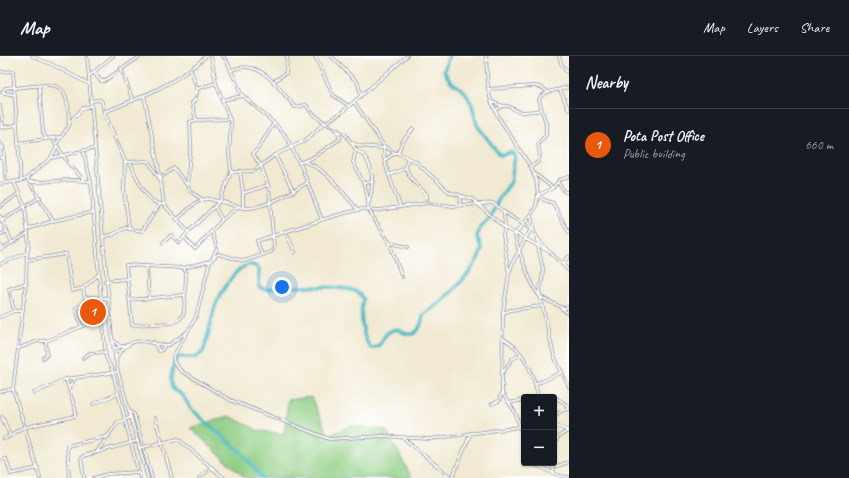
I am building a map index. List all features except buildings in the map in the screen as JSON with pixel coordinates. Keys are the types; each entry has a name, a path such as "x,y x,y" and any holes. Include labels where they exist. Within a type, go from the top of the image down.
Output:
{"street":[{"path":"32,56 36,56 89,84"},
{"path":"86,56 95,148 108,316 118,372 148,478"},
{"path":"88,76 113,56"},
{"path":"93,72 102,82 140,56"},
{"path":"104,112 134,101 191,71 206,56"},
{"path":"163,243 171,235 179,243 185,238 188,232 215,207 220,201 231,172 229,161 230,119 216,83 211,56"},
{"path":"223,56 231,70 238,90 285,135 300,163 322,220"},
{"path":"273,82 286,74 287,56"},
{"path":"315,56 333,95 350,106"},
{"path":"331,56 358,83 361,96"},
{"path":"231,172 254,171 260,164 275,155 305,141 325,123 350,106 407,56"},
{"path":"486,56 488,89 491,101 495,110 531,167 534,173 538,195 536,206 525,224 515,234"},
{"path":"559,56 564,69 569,74"},
{"path":"231,70 241,66 266,74 295,107 306,105 310,112 346,135 356,150 362,154 372,173 373,182 368,209 389,242 402,277"},
{"path":"564,69 568,66"},
{"path":"121,68 134,101"},
{"path":"0,72 13,71 20,181"},
{"path":"191,71 196,89 195,101 192,103 196,120"},
{"path":"196,89 216,83"},
{"path":"15,95 2,92 5,88 52,84 63,90 65,93 69,123 68,130 56,145 51,158"},
{"path":"39,86 43,132 46,138"},
{"path":"488,89 534,86 548,92"},
{"path":"531,167 538,162 540,155 538,144 546,135 546,124 540,98 548,92 569,87"},
{"path":"560,90 569,110"},
{"path":"144,95 161,181 164,205"},
{"path":"222,100 243,96"},
{"path":"90,101 101,101 104,112 125,162 124,190 129,228"},
{"path":"491,101 503,106 512,106 522,112 542,110"},
{"path":"354,102 383,147 389,175 400,207"},
{"path":"0,106 1,128 16,125"},
{"path":"69,123 78,112 91,106"},
{"path":"495,110 503,106"},
{"path":"187,186 191,144 190,122 196,120 230,119"},
{"path":"213,257 218,254 244,261 274,250 271,201 268,185 260,164 253,154 274,123"},
{"path":"300,163 305,162 340,139 337,129"},
{"path":"398,153 402,142 413,129"},
{"path":"18,143 61,137"},
{"path":"52,138 84,180"},
{"path":"351,142 360,146 388,148 395,154"},
{"path":"0,143 3,147 6,183"},
{"path":"0,184 20,181 27,178 51,158 63,154 95,148"},
{"path":"83,150 91,182 98,275 107,360 113,373 117,394 140,478"},
{"path":"356,150 353,162 364,183 364,188 369,202"},
{"path":"386,159 398,153 408,158 422,167 449,192 472,199 505,228 547,250"},
{"path":"275,155 294,192"},
{"path":"0,158 4,157"},
{"path":"408,158 407,168 415,185 427,195 427,203"},
{"path":"125,162 148,161 161,181"},
{"path":"130,162 146,193 157,204 164,205 188,232"},
{"path":"305,162 314,166 326,176 351,200 359,211"},
{"path":"160,178 174,168 190,191 203,200"},
{"path":"389,175 407,168"},
{"path":"240,171 243,193 243,208"},
{"path":"534,173 553,188"},
{"path":"538,195 553,188 559,180 569,177"},
{"path":"27,178 40,197 53,221"},
{"path":"30,182 84,180 91,182"},
{"path":"14,182 25,207 29,245 19,348 13,389 40,478"},
{"path":"364,183 373,182"},
{"path":"177,219 187,210 203,200 208,199 220,201 243,208 257,207 294,192 307,183"},
{"path":"558,183 565,192 569,192"},
{"path":"243,193 268,185"},
{"path":"0,207 18,194"},
{"path":"538,195 544,200 553,203 569,233"},
{"path":"460,205 461,196"},
{"path":"1,222 40,197"},
{"path":"262,255 257,241 339,214 368,209 380,210 427,203 460,205 493,203 504,212 531,229 547,250 569,270"},
{"path":"101,237 112,235 122,228 142,231 160,204"},
{"path":"185,238 195,248 222,220 239,206"},
{"path":"215,207 222,220"},
{"path":"28,229 53,221 93,212"},
{"path":"504,212 505,228 503,235 509,274"},
{"path":"531,214 534,232"},
{"path":"0,216 1,222 12,243"},
{"path":"499,401 502,393 504,339 503,314 509,274 533,225"},
{"path":"0,235 7,231"},
{"path":"0,245 1,250 28,232"},
{"path":"212,232 217,249 210,261 196,317 173,355 174,361 181,370 224,398 329,439 359,436 430,438 521,428"},
{"path":"286,232 295,252"},
{"path":"515,234 519,251 529,277 541,297 563,308 569,316"},
{"path":"538,238 538,246 543,269 539,291 549,340 560,373 569,387"},
{"path":"389,242 408,247"},
{"path":"0,264 27,254"},
{"path":"27,260 66,254 72,291 83,288 98,275"},
{"path":"562,264 569,256"},
{"path":"184,268 186,273 183,316 177,322 172,323 132,326 128,300 126,265 184,268 210,261"},
{"path":"147,267 149,299"},
{"path":"106,281 126,279"},
{"path":"14,311 9,289 26,283"},
{"path":"83,288 89,322"},
{"path":"128,300 184,295"},
{"path":"85,297 107,298"},
{"path":"81,326 76,308 86,303"},
{"path":"503,314 510,310 542,306"},
{"path":"563,308 569,307"},
{"path":"0,317 14,311 23,311"},
{"path":"19,348 46,341 89,322 108,316"},
{"path":"113,349 141,341 154,342 164,345 170,344 188,332"},
{"path":"504,339 516,347 527,360 538,394"},
{"path":"112,340 121,347"},
{"path":"43,358 47,355 46,341"},
{"path":"154,342 159,351 162,350 164,345"},
{"path":"115,359 128,345"},
{"path":"83,358 90,354 106,352"},
{"path":"502,375 512,359 522,355"},
{"path":"34,393 66,379 118,372"},
{"path":"535,383 542,382 560,373"},
{"path":"69,389 71,382 76,378"},
{"path":"4,439 25,428 31,428 43,423 75,416 76,412 66,379"},
{"path":"0,392 13,389"},
{"path":"502,393 521,426"},
{"path":"93,404 117,394"},
{"path":"557,398 565,403 569,409 563,410 557,414"},
{"path":"492,404 505,400"},
{"path":"509,403 521,401"},
{"path":"129,411 134,414 152,478"},
{"path":"96,453 109,436 116,423 131,416"},
{"path":"2,417 10,435"},
{"path":"155,418 172,478"},
{"path":"557,426 569,431"},
{"path":"27,433 31,428"},
{"path":"557,440 558,437 569,431"},
{"path":"402,438 452,478 471,433"},
{"path":"69,478 67,446 109,436"},
{"path":"139,448 176,439 181,440 224,478"},
{"path":"84,478 82,457 130,444 137,440"},
{"path":"0,460 6,459 11,474 38,468"},
{"path":"554,473 554,467 569,462"},
{"path":"538,466 554,473 569,477"},
{"path":"199,478 212,467"},
{"path":"94,478 108,474 138,472"},
{"path":"116,478 117,474"}],"green space":[{"path":"311,397 328,435 351,426 386,430 412,478 245,478 190,428 229,416 259,431 284,434 288,400"}],"waterway":[{"path":"262,478 242,453 191,409 183,396 173,389 171,377 174,363 178,357 196,357 203,352 216,303 220,295 238,270 245,266 252,265 259,269 259,287 262,288 324,287 353,290 359,293 363,299 363,331 371,348 379,345 386,334 395,329 406,334 411,334 417,331 422,322 423,315 449,295 478,259 482,250 477,236 480,228 489,219 500,197 511,182 515,156 512,152 501,155 498,153 477,125 472,105 465,92 450,81 444,71 449,56"}],"place":[{"name":"Pota Post Office","path":"93,312"}]}
